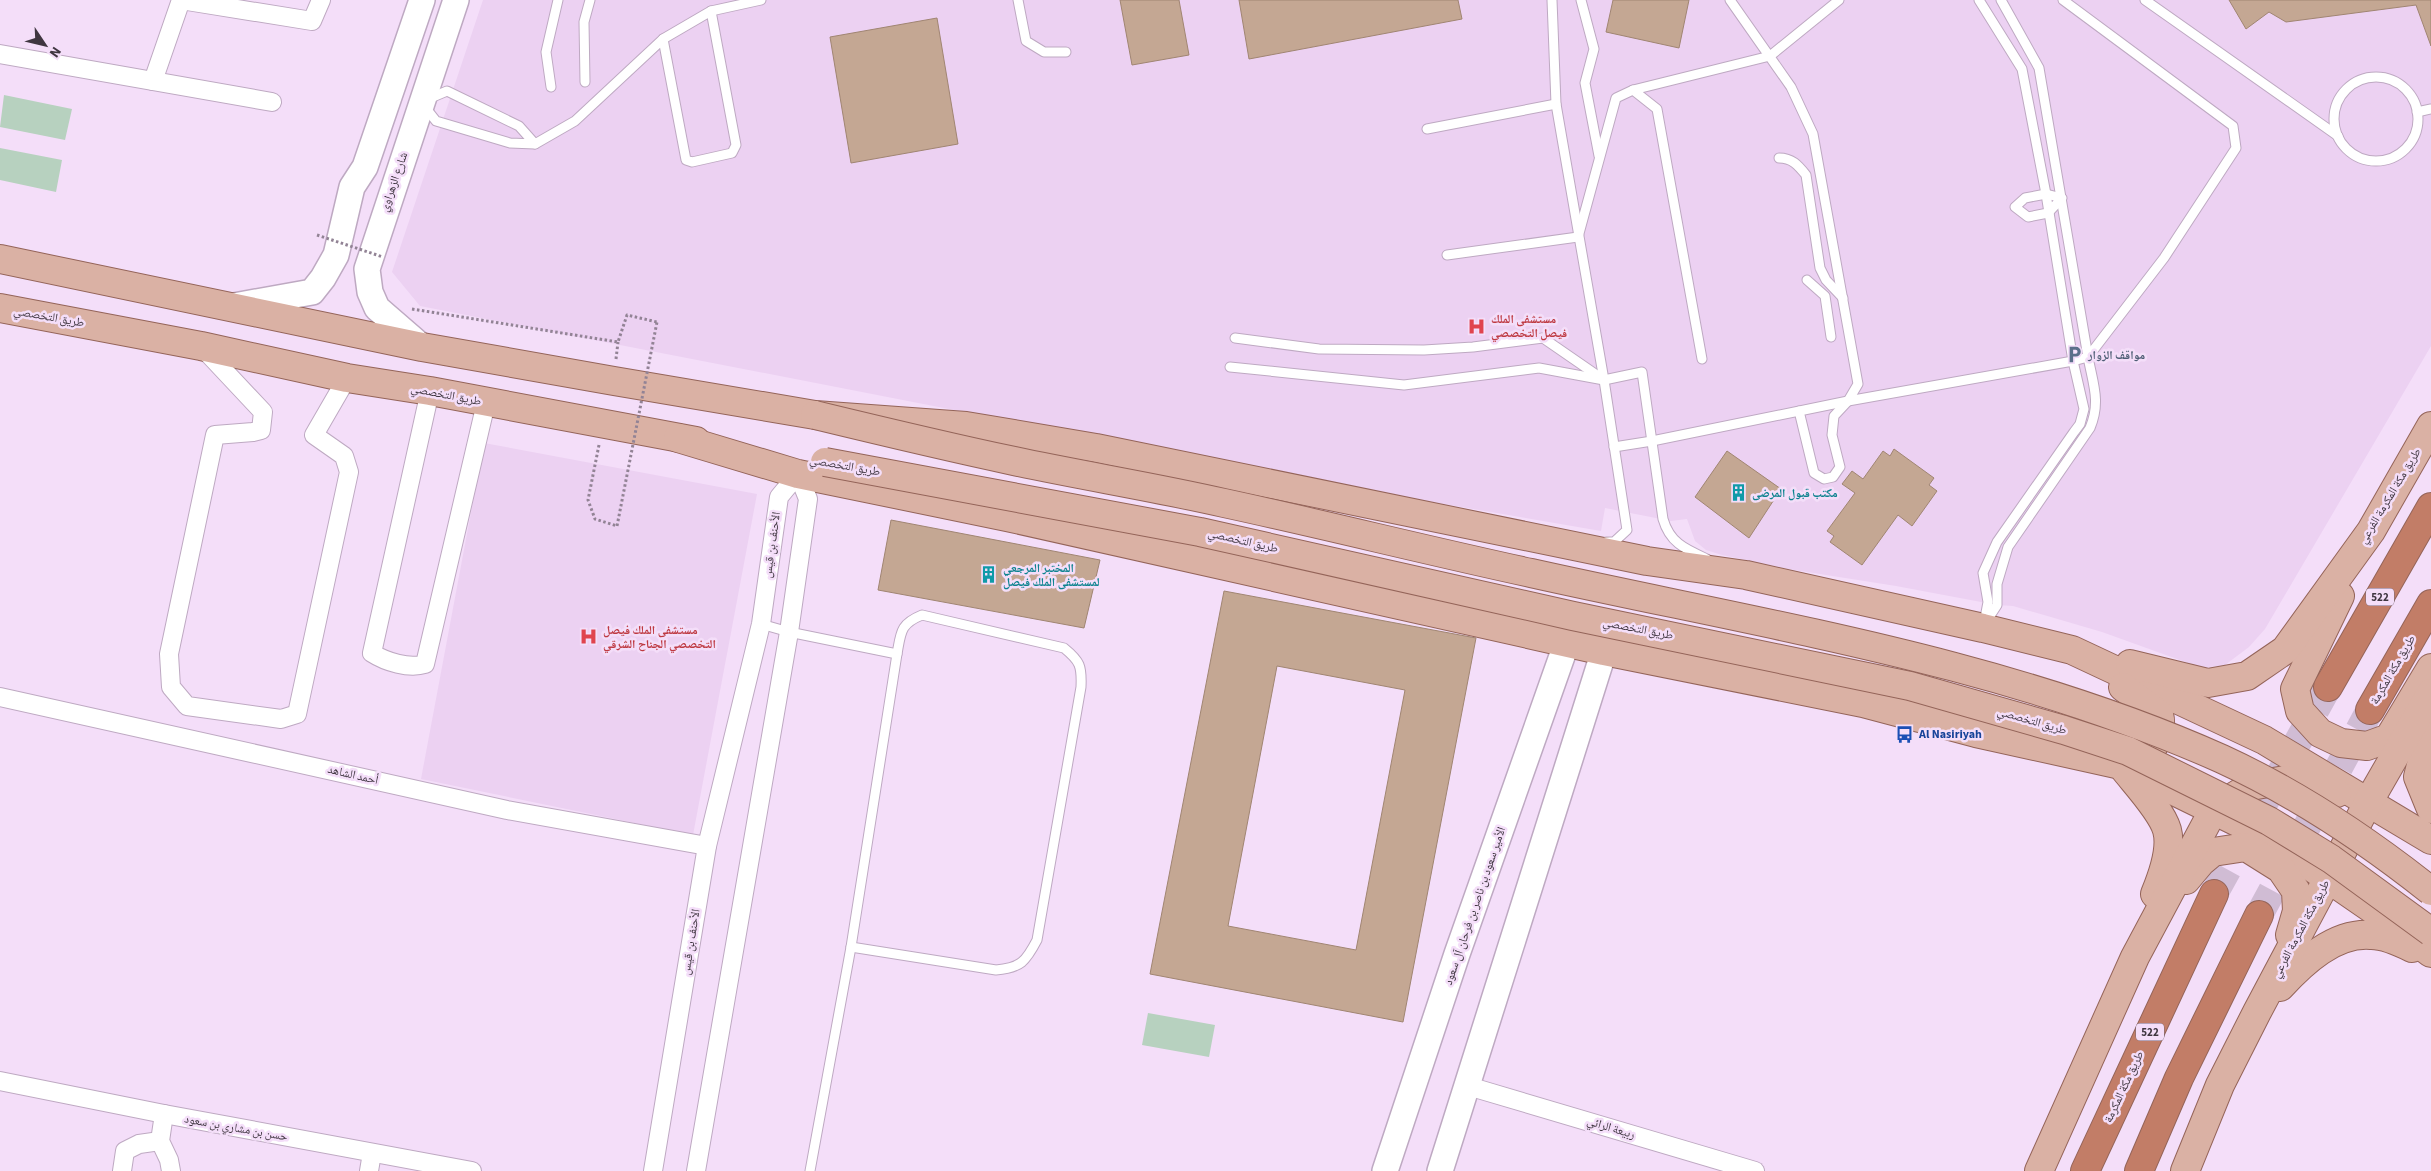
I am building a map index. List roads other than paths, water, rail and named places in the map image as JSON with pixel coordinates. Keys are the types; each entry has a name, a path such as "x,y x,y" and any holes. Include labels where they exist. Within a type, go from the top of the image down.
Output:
{"highway":[{"name":"522","path":"2328,687 2431,508"},
{"name":"طريق مكة المكرمة","path":"2370,710 2431,604"},
{"name":"طريق مكة المكرمة","path":"2085,1171 2214,894"},
{"path":"2139,1171 2180,1078 2260,915"}],"main road":[{"path":"0,259 422,346 815,415 1015,462 1220,502 1532,574 1810,632 1946,665 2057,695 2148,728 2226,761 2295,798 2349,832 2431,891"},
{"name":"طريق التخصصي","path":"0,308 201,346 347,378 430,391 678,438 824,462 1200,532 1573,616 1910,686 2064,730 2128,751 2269,821 2331,859 2431,932"},
{"path":"815,415 966,426 1078,444 1647,561 1746,576 1982,628 2072,650 2264,740 2370,801 2431,840"},
{"name":"طريق مكة المكرمة الفرعي","path":"2072,650 2208,683 2247,676 2285,650 2371,532 2431,426"},
{"path":"678,438 798,474 1007,517 1604,651 1864,703 1976,733 2121,765 2268,837 2329,878 2431,955"},
{"path":"2371,532 2295,689 2300,711 2320,733 2341,743 2367,746 2389,738 2431,668"},
{"path":"2072,650 2159,714 2162,725 2157,742 2146,755 2128,764 2121,765"},
{"name":"طريق مكة المكرمة الفرعي","path":"2185,1171 2220,1085 2257,1012 2370,801 2431,693"},
{"path":"2431,724 2418,777 2431,809"},
{"path":"2121,765 2149,800 2167,830 2166,868 2149,909 2135,957"},
{"path":"2039,1171 2135,957 2214,809 2251,786 2285,780 2370,801"},
{"path":"2135,957 2184,882 2201,862 2213,852 2246,848 2281,869 2296,891 2297,911 2290,934 2257,1012"},
{"path":"2257,1012 2298,966 2331,944 2353,936 2372,935 2381,937 2397,941 2431,955"}],"street":[{"path":"153,82 182,0 312,22 321,0"},
{"path":"234,306 312,292 323,278 336,255 352,187 365,168 422,0"},
{"name":"شارع الزهراوي","path":"422,346 377,308 370,292 367,269 456,0"},
{"path":"0,54 272,102"},
{"path":"365,168 396,178"},
{"path":"201,346 263,412 261,430 215,435 169,654 171,687 187,706 281,720 298,714 349,472 344,456 314,435 347,378"},
{"path":"430,391 372,653 383,660 418,666 425,664 486,403"},
{"path":"696,1171 789,632 808,499 798,474"},
{"name":"الأحنف بن قيس","path":"654,1171 707,846 761,624 779,497 798,474"},
{"name":"الأمير سعود بن ناصر بن فرحان آل سعود","path":"1385,1171 1457,954 1567,642"},
{"path":"1440,1171 1604,651"},
{"name":"أحمد الشاهد","path":"0,696 507,810 707,846"},
{"name":"حسن بن مشاري بن سعود","path":"0,1081 164,1114 472,1171"},
{"name":"ربيعة الرائي","path":"1468,1086 1755,1171"},
{"path":"164,1114 160,1141 170,1160 171,1171"},
{"path":"122,1171 125,1151 139,1144 160,1141"},
{"path":"369,1171 372,1153"}],"lane":[{"path":"550,87 546,52 558,0"},
{"path":"584,82 584,22 590,0"},
{"path":"535,144 519,126 447,91 421,102 436,121 510,143 535,144 575,121 663,39 711,11 761,0"},
{"path":"1018,0 1026,41 1044,52 1066,52"},
{"path":"1552,0 1556,104 1604,380 1627,530 1614,542 1566,543"},
{"path":"1581,0 1594,49 1585,83 1599,158"},
{"path":"1730,0 1791,87 1813,134 1858,384 1848,401 1834,416 1832,435 1840,467 1833,477 1824,479 1814,473 1799,411"},
{"path":"1578,237 1616,98 1633,90 1770,56 1839,0"},
{"path":"1979,0 2022,69 2046,194 2073,361 2084,409 2080,424 1997,542 1983,572 1988,602 1982,628"},
{"path":"1982,628 1997,605 1998,584 2008,547 2090,428 2097,404 2039,68 2001,0"},
{"path":"1614,447 1848,401 2088,357 2164,258 2236,148 2233,126 2063,0"},
{"path":"2145,0 2338,136"},
{"path":"663,39 686,160 692,162 732,153 736,146 711,11"},
{"path":"2376,77 2391,80 2403,87 2412,98 2418,112 2418,126 2412,140 2404,150 2393,157 2380,161 2368,160 2355,155 2345,147 2338,136 2334,123 2335,110 2340,98 2349,87 2362,80 2376,77"},
{"path":"1633,90 1657,108 1702,359"},
{"path":"1427,129 1556,104"},
{"path":"2418,112 2431,109"},
{"path":"1779,158 1786,158 1797,163 1806,175 1820,268 1826,280 1843,298"},
{"path":"2046,194 2062,198 2048,213 2028,217 2015,208 2025,198 2046,194"},
{"path":"1447,256 1578,237"},
{"path":"1807,280 1825,296 1832,338"},
{"path":"1235,338 1319,349 1424,350 1473,347 1543,338 1604,380"},
{"path":"1230,366 1404,385 1538,368 1604,380 1642,372 1663,519 1668,534 1686,550 1746,576"},
{"path":"810,1171 851,947 901,631 909,621 922,615 1064,648 1075,657 1082,669 1081,687 1037,940 1028,958 1014,968 996,970 851,947"},
{"path":"761,624 789,632 897,654"}],"tunnel":[{"path":"2214,894 2328,687"},
{"path":"2259,915 2370,710"}],"place":[{"name":"مستشفى الملك فيصل التخصصي","path":"1477,326"},
{"name":"مواقف الزوار","path":"2074,355"},
{"name":"مكتب قبول المرضى","path":"1738,493"},
{"name":"المختبر المرجعي لمستشفى الملك فيصل","path":"989,575"},
{"name":"مستشفى الملك فيصل التخصصي الجناح الشرقي","path":"589,637"},
{"name":"Al Nasiriyah","path":"1905,734"}]}
